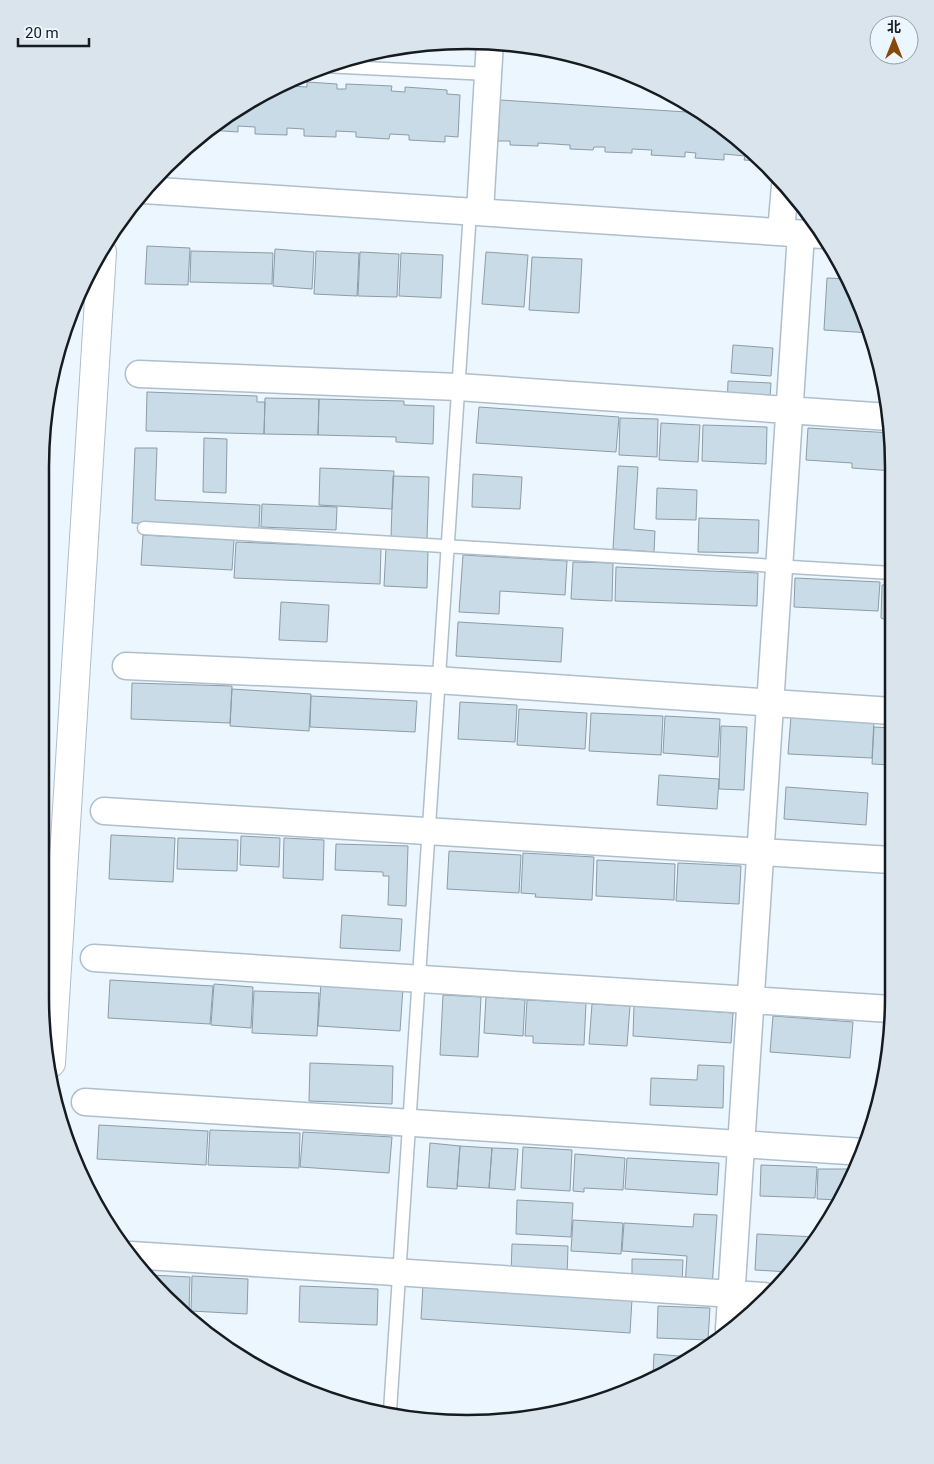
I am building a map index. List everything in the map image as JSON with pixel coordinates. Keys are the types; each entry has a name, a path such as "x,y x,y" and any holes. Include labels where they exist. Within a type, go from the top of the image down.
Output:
{"street":[{"path":"475,212 489,50"},
{"path":"153,191 802,234"},
{"path":"729,1323 802,234 791,202"},
{"path":"52,1050 101,265"},
{"path":"139,374 458,387 882,417"},
{"path":"126,666 438,681 885,711"},
{"path":"104,811 885,860"},
{"path":"94,958 885,1009"},
{"path":"85,1102 855,1151"},
{"path":"138,1255 760,1296"}],"lane":[{"path":"346,67 488,74"},
{"path":"390,1408 458,387 475,212"},
{"path":"144,528 885,573"}],"building":[{"path":"307,82 337,84 337,89 346,89 346,84 392,86 391,91 405,92 405,87 447,90 447,94 460,95 458,137 445,136 445,142 409,140 409,135 390,134 389,139 356,137 356,132 336,131 336,137 304,136 304,129 287,128 287,135 255,134 255,127 238,126 238,132 218,131 282,92 295,86 307,87"},
{"path":"500,100 688,112 722,135 751,160 744,160 745,156 724,154 724,160 695,158 696,153 685,152 685,157 651,155 652,150 632,149 632,153 605,152 605,147 594,147 593,150 570,149 570,145 538,143 538,146 510,145 510,141 498,141"},
{"path":"147,246 190,248 188,285 145,284"},
{"path":"275,249 314,252 312,289 273,286"},
{"path":"191,251 273,253 272,284 190,282"},
{"path":"316,251 359,253 357,296 314,294"},
{"path":"360,252 399,254 397,297 358,296"},
{"path":"486,252 528,255 524,307 482,304"},
{"path":"401,253 443,255 441,298 399,296"},
{"path":"532,257 582,259 579,313 529,310"},
{"path":"827,278 840,279 863,332 824,330"},
{"path":"733,345 773,348 771,376 731,373"},
{"path":"728,381 771,383 769,411 727,409"},
{"path":"147,392 257,396 257,402 265,402 264,434 146,431"},
{"path":"265,398 319,399 318,435 264,434"},
{"path":"319,399 404,401 404,405 434,406 433,444 396,442 396,437 318,435"},
{"path":"479,407 619,417 616,452 476,443"},
{"path":"620,418 658,419 657,457 619,455"},
{"path":"661,423 700,425 698,462 659,460"},
{"path":"703,425 767,427 766,464 702,461"},
{"path":"808,428 883,432 885,470 852,468 852,463 806,460"},
{"path":"204,438 227,439 226,493 203,492"},
{"path":"135,448 157,448 155,500 260,505 259,528 132,523"},
{"path":"618,466 638,467 634,529 655,531 654,552 613,549"},
{"path":"320,468 394,471 392,509 319,505"},
{"path":"473,474 522,477 520,509 472,507"},
{"path":"393,476 429,477 427,539 391,537"},
{"path":"657,488 697,490 696,520 656,519"},
{"path":"262,504 337,507 336,530 261,527"},
{"path":"699,518 759,520 758,553 698,552"},
{"path":"143,535 234,540 232,570 141,565"},
{"path":"236,542 381,548 380,584 234,578"},
{"path":"386,548 428,550 427,588 384,586"},
{"path":"463,555 567,561 565,595 500,591 499,614 459,612"},
{"path":"573,562 613,563 612,601 571,599"},
{"path":"616,567 758,573 757,606 615,601"},
{"path":"795,578 880,582 878,611 794,607"},
{"path":"882,585 885,585 885,620 881,618"},
{"path":"281,602 329,605 327,642 279,640"},
{"path":"458,622 563,628 561,662 456,656"},
{"path":"132,683 232,686 230,723 131,719"},
{"path":"232,689 311,694 309,731 230,726"},
{"path":"311,696 417,701 415,732 310,727"},
{"path":"460,702 517,705 515,742 458,739"},
{"path":"519,709 587,713 585,749 517,745"},
{"path":"591,713 663,716 661,755 589,751"},
{"path":"665,716 720,719 718,757 663,753"},
{"path":"791,716 874,720 872,758 788,754"},
{"path":"721,726 747,727 744,790 719,789"},
{"path":"874,727 885,728 885,765 872,764"},
{"path":"659,775 719,779 717,809 657,805"},
{"path":"786,787 868,793 866,825 784,819"},
{"path":"111,835 175,838 173,882 109,879"},
{"path":"241,836 280,838 279,867 240,865"},
{"path":"178,838 238,840 237,871 177,869"},
{"path":"284,838 324,840 323,880 283,878"},
{"path":"336,844 408,846 406,906 388,905 389,876 383,876 383,872 335,870"},
{"path":"449,851 521,855 519,893 447,889"},
{"path":"523,853 594,857 592,900 535,897 536,894 521,893"},
{"path":"597,860 675,864 674,900 596,896"},
{"path":"678,863 741,866 739,904 676,901"},
{"path":"342,915 402,919 400,951 340,948"},
{"path":"110,980 213,986 210,1024 108,1018"},
{"path":"321,983 403,988 400,1031 318,1026"},
{"path":"214,984 253,987 251,1028 211,1025"},
{"path":"254,991 319,993 317,1036 252,1033"},
{"path":"443,995 481,997 478,1057 440,1055"},
{"path":"486,997 525,1000 523,1036 484,1033"},
{"path":"527,1000 586,1003 584,1045 533,1043 533,1036 525,1036"},
{"path":"592,1004 630,1006 627,1046 589,1044"},
{"path":"634,1006 733,1013 731,1043 633,1036"},
{"path":"773,1016 853,1022 850,1058 770,1052"},
{"path":"310,1063 393,1066 392,1104 309,1101"},
{"path":"698,1065 724,1066 723,1108 650,1105 651,1078 697,1080"},
{"path":"99,1125 208,1131 206,1165 97,1159"},
{"path":"210,1130 300,1133 299,1168 208,1165"},
{"path":"303,1132 392,1137 389,1173 300,1167"},
{"path":"430,1143 460,1146 457,1189 427,1187"},
{"path":"460,1146 492,1148 489,1188 457,1186"},
{"path":"523,1147 572,1150 570,1191 521,1188"},
{"path":"492,1148 518,1149 515,1190 489,1188"},
{"path":"575,1154 625,1158 623,1190 584,1188 584,1192 573,1191"},
{"path":"627,1158 719,1163 717,1195 625,1189"},
{"path":"761,1165 817,1167 815,1198 760,1196"},
{"path":"818,1169 848,1169 832,1200 817,1199"},
{"path":"517,1200 573,1203 571,1237 516,1234"},
{"path":"694,1214 717,1215 712,1288 685,1286 687,1256 622,1251 624,1223 693,1227"},
{"path":"573,1220 623,1223 621,1254 571,1251"},
{"path":"757,1234 810,1237 782,1272 755,1270"},
{"path":"512,1244 568,1246 567,1277 511,1274"},
{"path":"632,1259 683,1260 682,1284 632,1283"},
{"path":"155,1275 190,1277 189,1309"},
{"path":"192,1276 248,1279 247,1314 191,1311"},
{"path":"423,1285 632,1299 630,1333 421,1319"},
{"path":"300,1286 378,1289 377,1325 299,1322"},
{"path":"658,1306 710,1308 708,1339 706,1340 657,1338"},
{"path":"654,1354 681,1356 676,1359 653,1371"}]}
